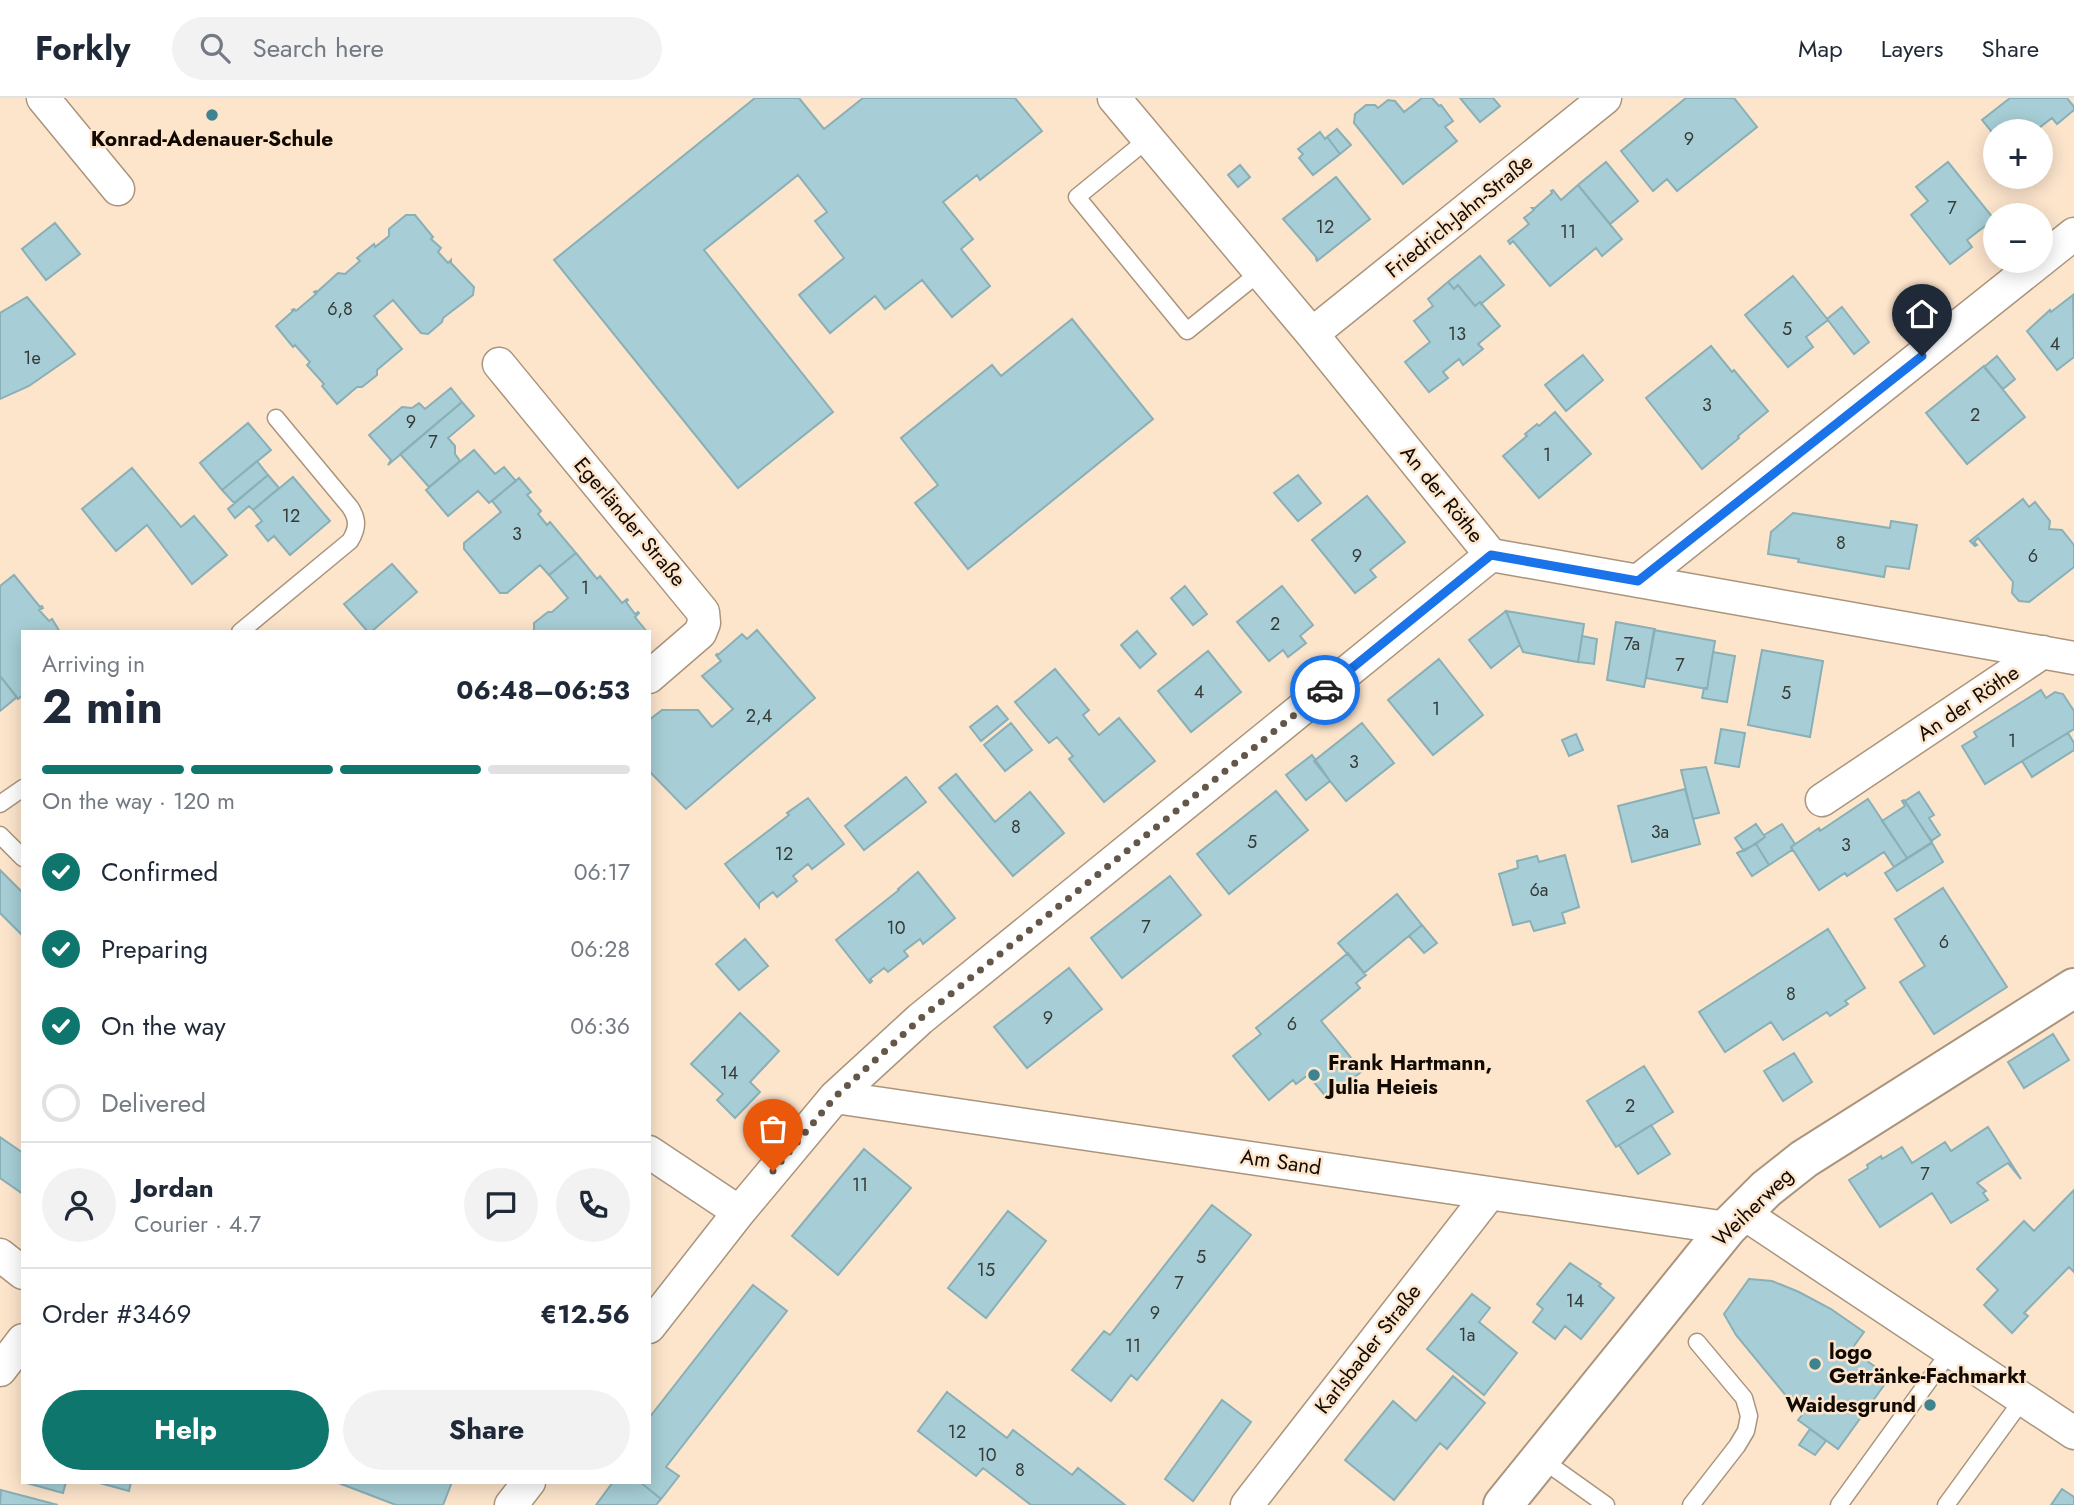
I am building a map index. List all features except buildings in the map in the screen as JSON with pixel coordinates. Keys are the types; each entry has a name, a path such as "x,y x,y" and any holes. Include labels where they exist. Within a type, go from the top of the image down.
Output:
{"main road":[{"name":"Weiherweg","path":"1503,1505 1735,1220 1766,1189 1804,1159 2074,988"}],"street":[{"path":"43,98 118,190"},
{"name":"An der Röthe","path":"1114,98 1312,334 1491,555 2059,655"},
{"name":"Friedrich-Jahn-Straße","path":"1312,334 1605,98"},
{"path":"1638,581 2074,234"},
{"name":"Egerländer Straße","path":"499,364 703,612 704,623 700,633 651,675"},
{"path":"651,1324 739,1212 835,1097 920,1019 1491,555"},
{"name":"An der Röthe","path":"1822,800 2059,655"},
{"name":"Am Sand","path":"835,1097 1490,1193 1735,1220"},
{"path":"651,1153 739,1212"},
{"name":"Karlsbader Straße","path":"1247,1505 1490,1193"},
{"path":"1735,1220 1951,1350 2074,1433"},
{"path":"0,1255 21,1271"},
{"path":"0,1370 21,1342"},
{"path":"511,1505 527,1484"}],"lane":[{"path":"1148,139 1077,197 1187,331 1260,272"},
{"path":"242,630 350,541 357,523 350,507 276,418"},
{"path":"0,804 21,789"},
{"path":"0,835 21,856"},
{"path":"1691,1505 1737,1446 1746,1431 1749,1416 1744,1398 1697,1342"},
{"path":"1839,1505 1951,1350"},
{"path":"1946,1505 2023,1399"},
{"path":"1540,1458 1606,1505"}],"way so far":[{"path":"773,1171 835,1097 920,1019 1325,690"}],"place":[{"name":"Konrad-Adenauer-Schule","path":"212,115"},
{"name":"Frank Hartmann, Julia Heieis","path":"1314,1075"},
{"name":"logo Getränke-Fachmarkt","path":"1815,1364"},
{"name":"Waidesgrund","path":"1930,1405"}],"route":[{"path":"1325,690 1491,555 1638,581 1922,356"}]}
